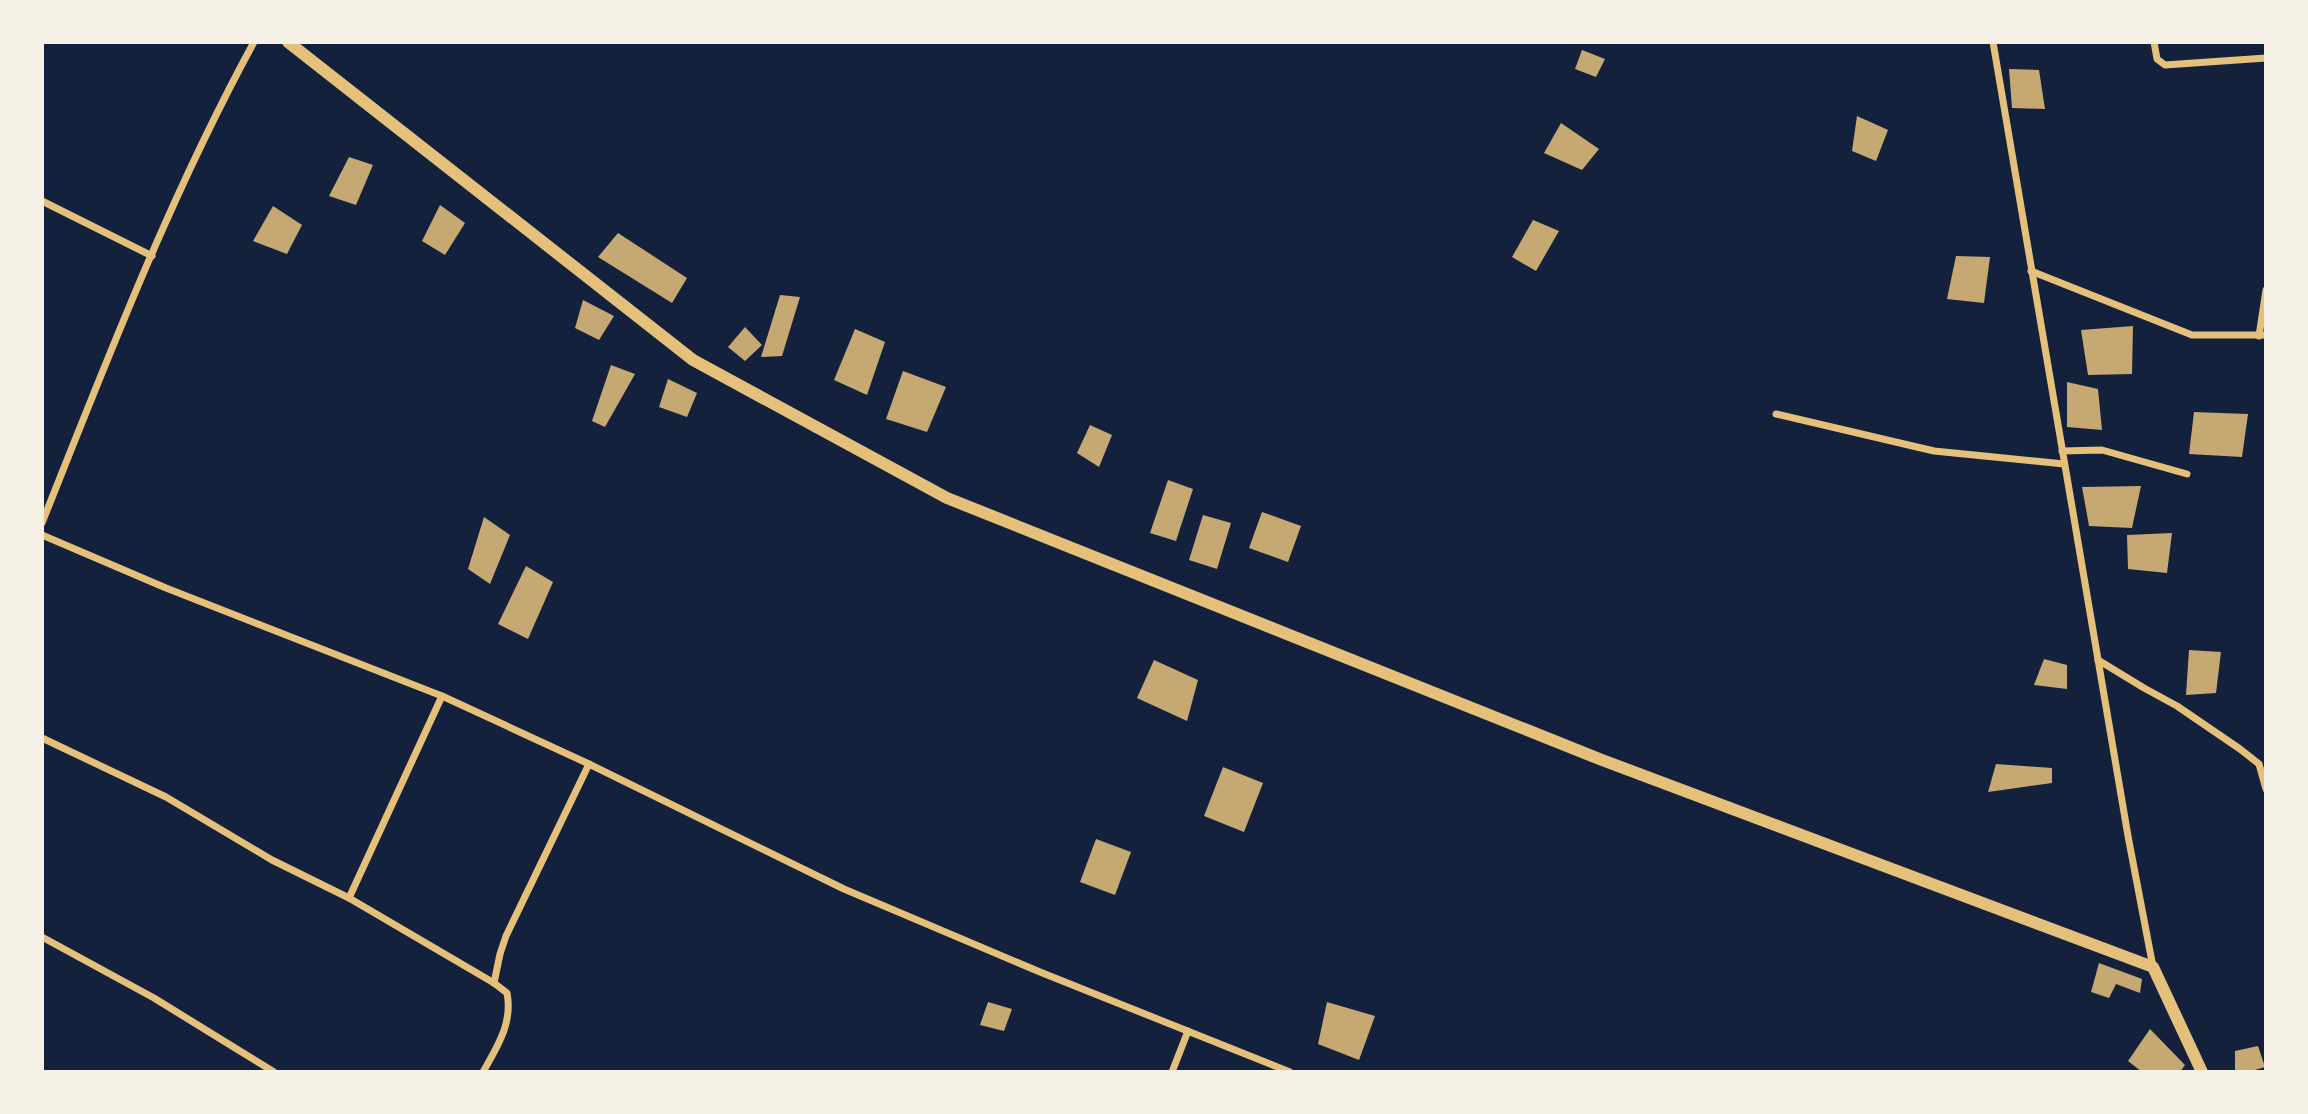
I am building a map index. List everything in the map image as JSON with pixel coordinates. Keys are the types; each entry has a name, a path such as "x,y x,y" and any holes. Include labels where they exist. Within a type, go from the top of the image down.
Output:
{"street":[{"path":"42,523 110,352 215,113 254,42"},
{"path":"288,42 693,360 947,498 1602,760 2153,967"},
{"path":"1993,42 2153,967 2202,1072"},
{"path":"2154,42 2157,59 2165,65 2266,58"},
{"path":"42,201 152,256"},
{"path":"2031,271 2192,335 2263,336 2266,290"},
{"path":"1776,414 1934,451 2064,464"},
{"path":"2062,451 2102,450 2188,474"},
{"path":"42,535 166,588 442,696 589,764 844,889 1290,1072"},
{"path":"2098,660 2177,706 2240,749 2259,764 2266,789"},
{"path":"349,898 442,696"},
{"path":"42,737 166,797 272,860 349,898 494,983 507,993 509,1018 483,1072"},
{"path":"494,983 506,936 589,764"},
{"path":"42,937 154,998 274,1072"},
{"path":"1172,1072 1188,1031"}],"building":[{"path":"1582,50 1605,59 1596,77 1575,69"},
{"path":"2009,69 2039,70 2045,109 2012,108"},
{"path":"1857,116 1888,130 1876,161 1852,151"},
{"path":"1561,123 1599,149 1582,170 1544,153"},
{"path":"349,157 373,165 356,205 329,196"},
{"path":"440,205 465,223 445,255 422,241"},
{"path":"273,206 302,225 287,254 253,241"},
{"path":"1533,220 1559,231 1536,271 1512,257"},
{"path":"618,233 687,278 672,303 598,257"},
{"path":"1956,256 1990,257 1984,303 1947,299"},
{"path":"780,295 800,297 782,356 761,357"},
{"path":"583,300 614,316 599,340 575,328"},
{"path":"2133,326 2132,374 2088,375 2081,330"},
{"path":"745,327 762,345 745,361 728,347"},
{"path":"855,329 885,342 867,395 834,380"},
{"path":"611,365 635,374 605,427 592,421"},
{"path":"903,371 946,387 927,432 886,419"},
{"path":"668,379 697,393 687,417 659,407"},
{"path":"2067,382 2098,389 2102,430 2067,427"},
{"path":"2194,412 2248,414 2242,457 2189,454"},
{"path":"1090,425 1112,435 1099,467 1077,453"},
{"path":"1168,480 1193,489 1176,541 1150,533"},
{"path":"2141,486 2132,528 2089,526 2082,487"},
{"path":"1262,512 1301,526 1288,562 1249,548"},
{"path":"1203,515 1231,523 1217,569 1189,560"},
{"path":"484,517 510,535 490,584 468,569"},
{"path":"2172,533 2167,573 2128,569 2127,535"},
{"path":"526,566 553,582 528,639 498,624"},
{"path":"2189,650 2221,652 2216,693 2186,695"},
{"path":"2044,659 2067,665 2067,689 2034,685"},
{"path":"1154,660 1198,680 1187,721 1137,698"},
{"path":"1996,764 2052,768 2052,783 1988,792"},
{"path":"1223,767 1263,783 1244,832 1204,816"},
{"path":"1096,839 1131,852 1115,895 1080,882"},
{"path":"2099,963 2142,979 2140,993 2116,984 2109,998 2091,992"},
{"path":"988,1002 1012,1009 1004,1031 980,1025"},
{"path":"1327,1002 1375,1016 1359,1060 1318,1044"},
{"path":"2150,1029 2185,1065 2180,1072 2142,1072 2128,1061"},
{"path":"2258,1046 2265,1067 2248,1072 2235,1072 2235,1051"}]}
